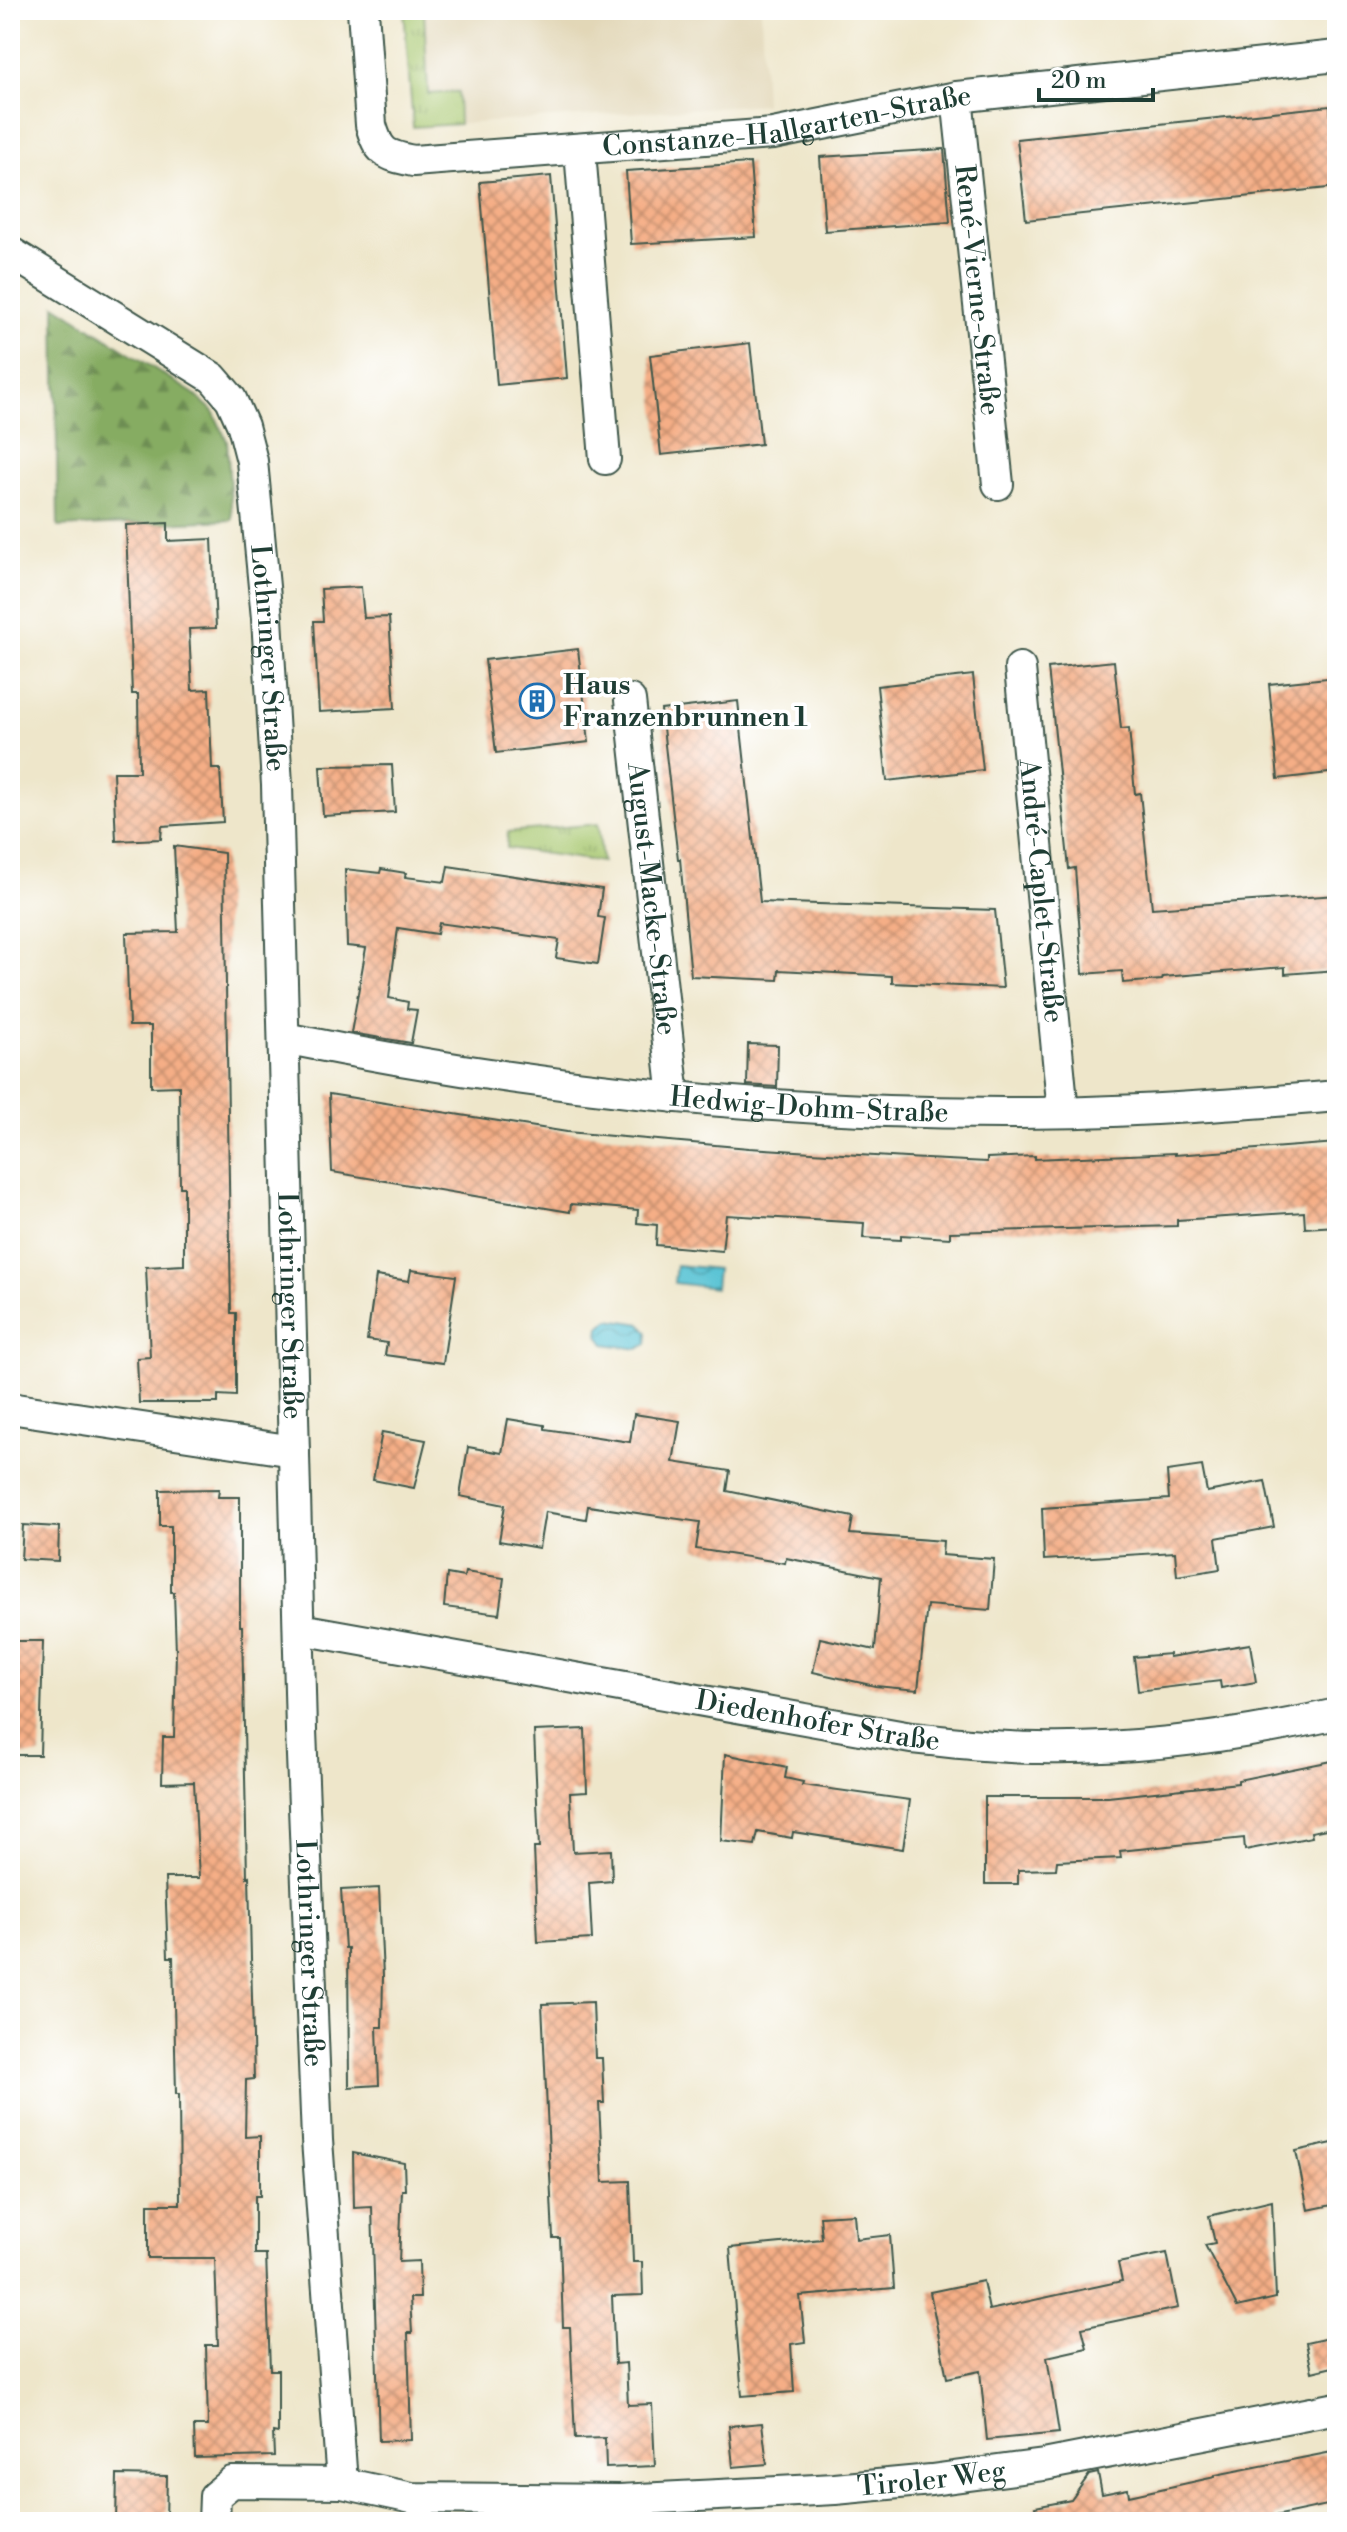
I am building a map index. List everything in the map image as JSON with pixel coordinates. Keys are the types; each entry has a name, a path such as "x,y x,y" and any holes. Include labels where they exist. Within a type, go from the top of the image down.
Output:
{"street":[{"name":"Constanze-Hallgarten-Straße","path":"363,10 371,125 376,142 388,156 413,161 580,151 773,134 957,97 1337,56"},
{"name":"René-Vierne-Straße","path":"957,97 998,484"},
{"path":"580,151 605,459"},
{"name":"Lothringer Straße","path":"10,252 213,378 231,399 243,426 252,461 267,618 277,785 301,1730 317,2140 342,2483"},
{"name":"André-Caplet-Straße","path":"1020,668 1063,1112"},
{"name":"August-Macke-Straße","path":"630,700 674,1097"},
{"name":"Hedwig-Dohm-Straße","path":"284,1038 461,1070 674,1097 900,1111 1063,1112 1200,1108 1337,1096"},
{"path":"10,1408 294,1451"},
{"name":"Diedenhofer Straße","path":"300,1629 911,1738 982,1745 1051,1748 1167,1743 1337,1714"},
{"name":"Tiroler Weg","path":"214,2522 215,2496 232,2482 342,2483 412,2498 619,2500 835,2489 1044,2465 1337,2408"}],"shaded area":[{"path":"404,10 761,10 765,104 413,127"}],"green space":[{"path":"404,10 424,10 428,94 458,92 459,124 413,127"},
{"path":"55,305 194,394 213,411 227,441 232,520 58,527"},
{"path":"598,824 602,862 507,848 508,832"}],"water":[{"path":"676,1265 717,1269 715,1288 674,1283"},
{"path":"609,1319 642,1324 648,1333 647,1344 638,1349 605,1344 599,1336 600,1327"}],"building":[{"path":"1330,106 1337,187 1026,220 1017,139"},
{"path":"944,149 950,222 825,231 820,157"},
{"path":"750,163 756,237 631,244 626,171"},
{"path":"551,176 567,378 497,385 480,182"},
{"path":"750,343 761,444 661,455 650,355"},
{"path":"168,523 168,541 212,539 216,628 189,629 192,690 209,689 212,769 220,769 223,822 162,826 161,839 116,841 113,772 139,772 138,694 132,694 126,525"},
{"path":"361,587 364,618 389,617 395,708 319,712 314,621 323,621 321,589"},
{"name":"Haus Franzenbrunnen 1","path":"578,649 589,742 496,753 485,660"},
{"path":"1114,661 1121,729 1129,728 1135,794 1140,793 1152,908 1337,895 1337,970 1285,974 1285,967 1123,983 1122,971 1083,974 1075,868 1069,869 1048,668"},
{"path":"973,675 983,770 887,781 877,686"},
{"path":"1337,677 1337,772 1278,779 1269,684"},
{"path":"738,701 760,902 995,910 1003,988 892,983 892,976 779,970 778,980 691,976 661,710"},
{"path":"392,765 395,812 323,816 320,766"},
{"path":"174,846 224,853 231,1313 236,1313 236,1396 218,1395 218,1403 139,1403 137,1358 150,1357 146,1267 184,1265 184,1187 180,1187 179,1086 151,1087 151,1026 129,1026 126,933 178,932"},
{"path":"448,866 602,889 598,917 605,918 598,964 556,958 559,940 439,923 437,934 398,928 389,998 408,1002 407,1009 417,1010 411,1043 351,1033 366,948 347,946 345,869 380,873 381,869 406,873 405,877 445,882"},
{"path":"748,1044 778,1045 777,1087 747,1085"},
{"path":"329,1094 567,1132 749,1148 987,1162 987,1158 1175,1155 1337,1143 1337,1226 1305,1228 1304,1212 1177,1220 1177,1226 950,1232 950,1238 901,1235 901,1240 863,1238 864,1223 726,1215 722,1251 656,1245 657,1225 637,1223 638,1210 571,1204 570,1212 332,1172"},
{"path":"411,1270 456,1276 443,1363 385,1355 387,1343 367,1340 376,1276 409,1281"},
{"path":"634,1414 680,1421 673,1462 730,1471 727,1491 853,1517 850,1534 943,1541 942,1555 994,1559 990,1610 927,1605 918,1690 875,1686 813,1672 820,1638 875,1650 881,1577 786,1558 785,1563 696,1549 700,1522 588,1506 586,1519 545,1512 539,1548 499,1541 505,1505 460,1496 468,1447 502,1453 508,1419 545,1425 545,1429 630,1442"},
{"path":"382,1432 426,1440 414,1488 373,1480"},
{"path":"1202,1466 1207,1492 1265,1481 1274,1527 1216,1538 1220,1569 1177,1576 1175,1552 1044,1560 1042,1508 1169,1499 1167,1471"},
{"path":"219,1489 218,1497 240,1497 240,1626 254,2079 246,2080 245,2137 260,2136 260,2196 255,2196 255,2254 266,2254 270,2370 278,2370 278,2433 273,2432 274,2456 195,2458 194,2426 208,2426 206,2345 218,2345 215,2258 148,2258 148,2204 180,2204 173,1957 168,1957 165,1878 199,1878 194,1782 162,1783 163,1737 174,1737 176,1652 174,1592 171,1592 171,1526 160,1526 160,1490"},
{"path":"23,1525 59,1527 58,1561 21,1559"},
{"path":"465,1572 504,1578 499,1614 444,1607 447,1574 464,1577"},
{"path":"10,1641 43,1641 40,1755 10,1755"},
{"path":"1250,1644 1256,1682 1221,1688 1220,1681 1138,1691 1134,1657 1169,1654 1169,1657"},
{"path":"585,1729 587,1792 570,1793 573,1852 611,1850 612,1881 589,1883 592,1939 538,1942 534,1848 539,1848 534,1731"},
{"path":"725,1754 787,1767 785,1778 803,1782 802,1785 910,1800 903,1849 793,1832 792,1838 758,1832 755,1845 721,1841"},
{"path":"1337,1760 1337,1827 1311,1832 1312,1837 1245,1850 1244,1838 1120,1851 1121,1858 1057,1861 1056,1869 1018,1870 1018,1884 985,1884 985,1797 1108,1797 1238,1783 1238,1780"},
{"path":"379,1888 383,1976 382,2027 377,2027 379,2085 349,2087 348,1948 345,1948 341,1890"},
{"path":"593,2002 595,2058 602,2058 604,2103 599,2103 603,2182 630,2181 633,2262 642,2262 643,2295 612,2296 615,2364 626,2363 628,2405 652,2404 655,2466 606,2468 605,2438 575,2439 570,2327 563,2327 560,2238 553,2238 542,2004"},
{"path":"1337,2142 1337,2204 1308,2210 1296,2151"},
{"path":"353,2153 404,2163 399,2262 419,2261 420,2298 410,2298 411,2440 379,2441 372,2207 354,2208"},
{"path":"1272,2201 1276,2298 1237,2307 1205,2245 1215,2243 1209,2216"},
{"path":"854,2214 856,2239 890,2235 894,2288 800,2296 805,2342 791,2344 794,2392 742,2396 730,2248 822,2239 820,2216"},
{"path":"1167,2253 1178,2308 1082,2328 1087,2348 1047,2357 1059,2433 987,2440 980,2371 947,2378 930,2292 983,2281 989,2310 1122,2281 1118,2263"},
{"path":"1337,2336 1337,2366 1312,2372 1306,2343"},
{"path":"762,2423 767,2464 733,2467 729,2426"},
{"path":"1337,2451 1337,2503 1275,2516 1276,2522 1037,2522 1035,2507 1071,2500 1089,2475 1098,2473 1102,2494 1128,2489 1129,2496"},
{"path":"117,2475 167,2476 166,2522 116,2522"}],"place":[{"name":"Haus Franzenbrunnen 1","path":"537,701"}]}
